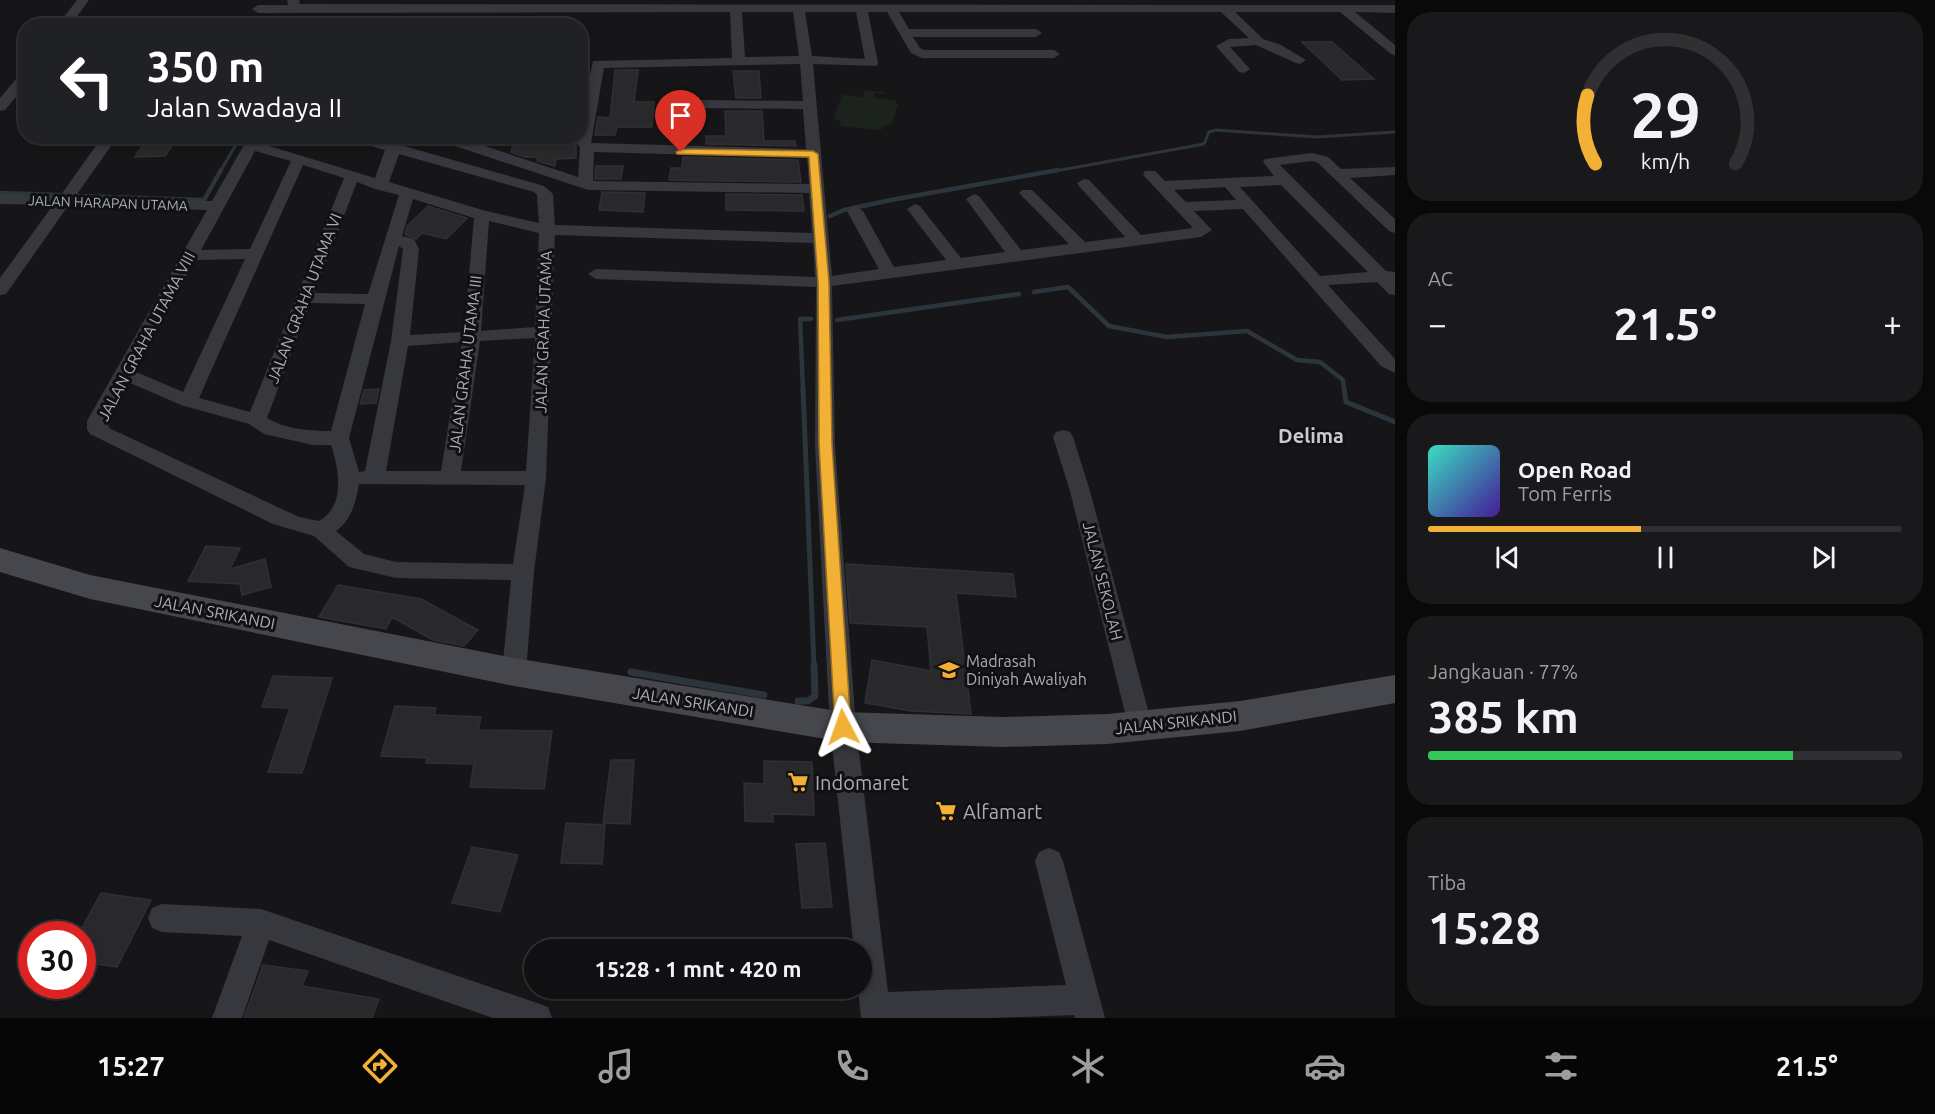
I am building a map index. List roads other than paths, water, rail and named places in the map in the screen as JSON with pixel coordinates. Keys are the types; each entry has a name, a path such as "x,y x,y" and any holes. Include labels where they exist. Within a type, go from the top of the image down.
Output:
{"main road":[{"name":"JALAN SRIKANDI","path":"0,560 90,587 514,672 843,727 1004,732 1107,729 1240,716 1395,689"}],"street":[{"path":"69,18 82,0"},
{"path":"1373,0 1391,9"},
{"path":"258,9 294,4 736,10 765,5 798,8 891,9 1003,4 1391,9"},
{"path":"1214,6 1256,38 1256,41"},
{"path":"798,8 806,60 824,282 825,445 843,727 875,1013 1088,1009 1049,861"},
{"path":"588,83 596,66 600,63 740,63 806,60 872,63 861,9"},
{"path":"891,9 915,50 927,55 1054,54"},
{"path":"1343,9 1395,51"},
{"path":"736,10 740,63"},
{"path":"906,33 1036,33"},
{"path":"1244,69 1221,46 1223,44 1256,41 1277,48 1300,60"},
{"path":"0,107 18,86"},
{"path":"698,104 809,105"},
{"path":"0,290 105,144"},
{"name":"JALAN GRAHA UTAMA VIII","path":"252,144 97,421 97,429 286,520 319,529"},
{"path":"262,144 380,186 482,215 547,230 820,238"},
{"name":"JALAN GRAHA UTAMA","path":"377,144 539,189 546,197 544,332 536,478 523,572 514,672"},
{"path":"380,186 393,149 398,144"},
{"path":"484,144 585,184 815,189"},
{"path":"585,144 587,148 585,184"},
{"path":"587,148 592,150 813,154"},
{"path":"1395,228 1323,160 1316,158 1275,160 1271,163 1285,180 1388,276 1395,290"},
{"path":"188,401 299,159"},
{"path":"1337,174 1395,171"},
{"path":"596,274 824,282 1204,230 1150,174"},
{"name":"JALAN GRAHA UTAMA VI","path":"256,420 352,175"},
{"path":"1162,186 1285,180"},
{"path":"1228,182 1387,362 1395,367"},
{"path":"1084,183 1136,239"},
{"path":"1027,193 1080,246"},
{"path":"407,194 375,299 339,438 347,460 349,478 344,506 338,517 319,529 357,561 380,568 523,572"},
{"path":"974,199 1016,255"},
{"name":"JALAN HARAPAN UTAMA","path":"0,200 216,207"},
{"path":"1183,207 1248,204"},
{"path":"915,209 957,262"},
{"path":"855,211 889,273"},
{"name":"JALAN GRAHA UTAMA III","path":"450,477 472,337 482,215"},
{"path":"374,479 400,341 409,272 411,246 408,242 393,240"},
{"path":"189,255 255,254"},
{"path":"383,273 409,272"},
{"path":"1316,281 1388,276"},
{"path":"302,298 375,299"},
{"path":"400,341 544,332"},
{"path":"356,372 394,371"},
{"path":"124,374 188,401 256,420 271,429 299,436 339,438"},
{"name":"JALAN SEKOLAH","path":"1063,437 1080,491 1140,725"},
{"path":"349,478 536,478"},
{"path":"162,918 261,923 537,1018"},
{"path":"227,1018 261,923"}],"waterway":[{"path":"1050,172 1204,144 1209,132 1216,130 1317,137 1395,132"},
{"path":"220,172 236,144"},
{"path":"77,196 204,200 221,170"},
{"path":"830,216 844,210 891,200 1058,170"},
{"path":"0,193 60,195"},
{"path":"1034,292 1068,287 1109,326 1167,337 1247,331 1297,360 1320,362 1343,380 1344,389"},
{"path":"837,320 1019,294"},
{"path":"803,389 800,319 811,319"},
{"path":"803,388 814,666"},
{"path":"1344,388 1346,402 1395,422"},
{"path":"798,701 808,701 815,696 814,665"},
{"path":"631,672 764,695"}],"place":[{"name":"Madrasah Diniyah Awaliyah","path":"949,670"},
{"name":"Indomaret","path":"798,782"},
{"name":"Alfamart","path":"946,811"}],"district":[{"name":"Delima","path":"1311,435"}]}
